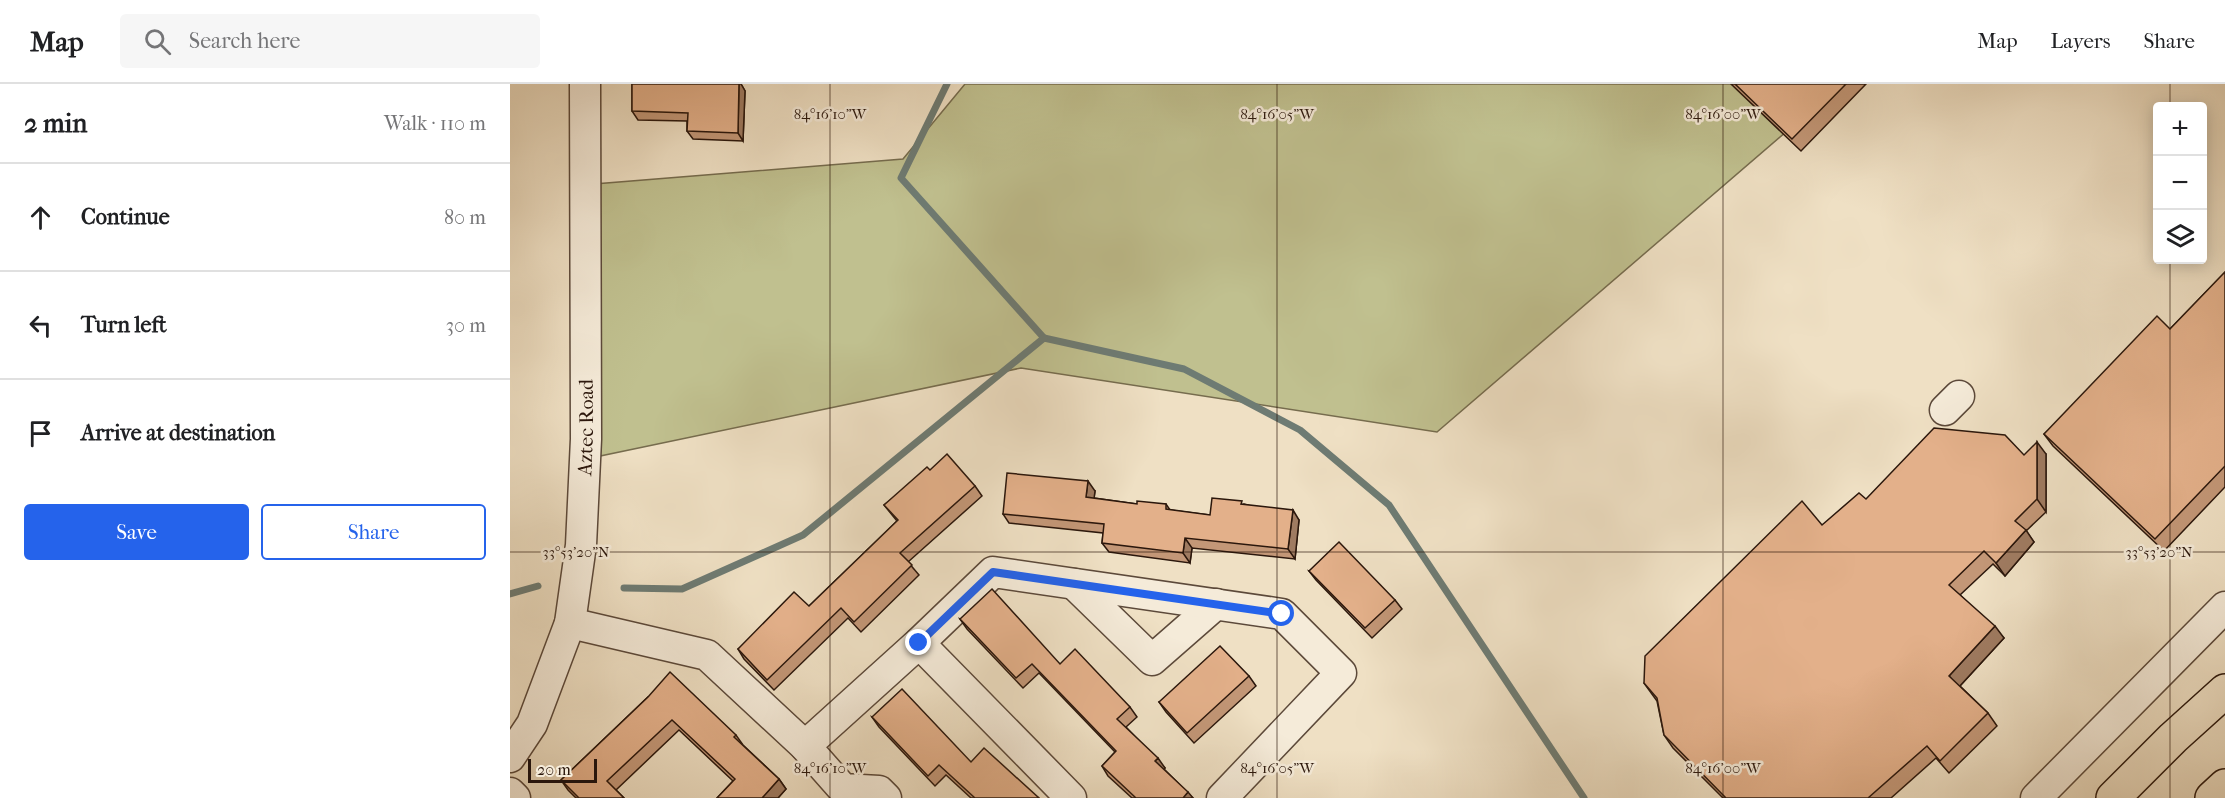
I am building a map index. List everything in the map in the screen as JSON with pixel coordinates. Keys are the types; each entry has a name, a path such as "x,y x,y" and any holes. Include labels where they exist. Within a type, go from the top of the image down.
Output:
{"highway":[{"path":"2113,798 2173,738 2225,691"},
{"path":"2212,798 2225,786"}],"street":[{"name":"Aztec Road","path":"510,757 532,724 570,623 581,545 586,439 585,84"},
{"path":"806,746 993,572 1282,614 1341,674 1222,798"},
{"path":"1074,584 1152,660 1216,604"},
{"path":"2036,798 2225,607"},
{"path":"570,623 707,655 806,746 839,794 879,791 886,798"},
{"path":"919,643 1071,798"},
{"path":"510,793 515,798"}],"green space":[{"path":"965,84 1759,84 1801,119 1437,432 1021,368 581,460 582,185 903,159"}],"building":[{"path":"632,84 739,84 738,133 687,131 688,113 632,111"},
{"path":"1735,84 1846,84 1792,139"},
{"path":"2225,272 2225,466 2155,539 2044,434 2157,316 2170,329"},
{"path":"1934,428 2005,435 2024,455 2037,442 2037,499 2015,521 2026,530 1996,563 1984,551 1949,585 1995,626 1949,676 1988,713 1940,761 1927,746 1868,798 1726,798 1664,735 1657,698 1644,683 1645,656 1802,501 1822,525 1859,493 1866,499"},
{"path":"947,454 975,486 900,553 912,565 854,622 841,608 767,680 738,649 794,592 809,606 898,520 884,505 927,467 930,470"},
{"path":"1007,473 1088,481 1086,497 1137,504 1137,501 1166,504 1166,509 1210,515 1212,498 1293,510 1288,549 1185,538 1183,553 1102,543 1104,524 1003,514"},
{"path":"1339,542 1395,600 1365,628 1309,571"},
{"path":"992,589 1060,664 1075,649 1130,707 1117,719 1158,758 1155,761 1188,792 1183,798 1136,798 1102,766 1116,751 1032,664 1016,678 960,619"},
{"path":"1220,646 1249,676 1187,733 1159,702"},
{"path":"670,672 779,779 762,798 717,798 735,779 672,720 607,781 624,798 579,798 561,780 648,697"},
{"path":"902,689 971,762 984,748 1039,798 975,798 939,765 928,776 872,717"}],"waterway":[{"path":"947,84 901,178 1044,338 1184,369 1300,430 1389,505 1584,798"},
{"path":"624,588 682,589 803,535 1044,338"},
{"path":"510,594 538,586"}],"route":[{"path":"919,643 993,572 1282,614"}]}
